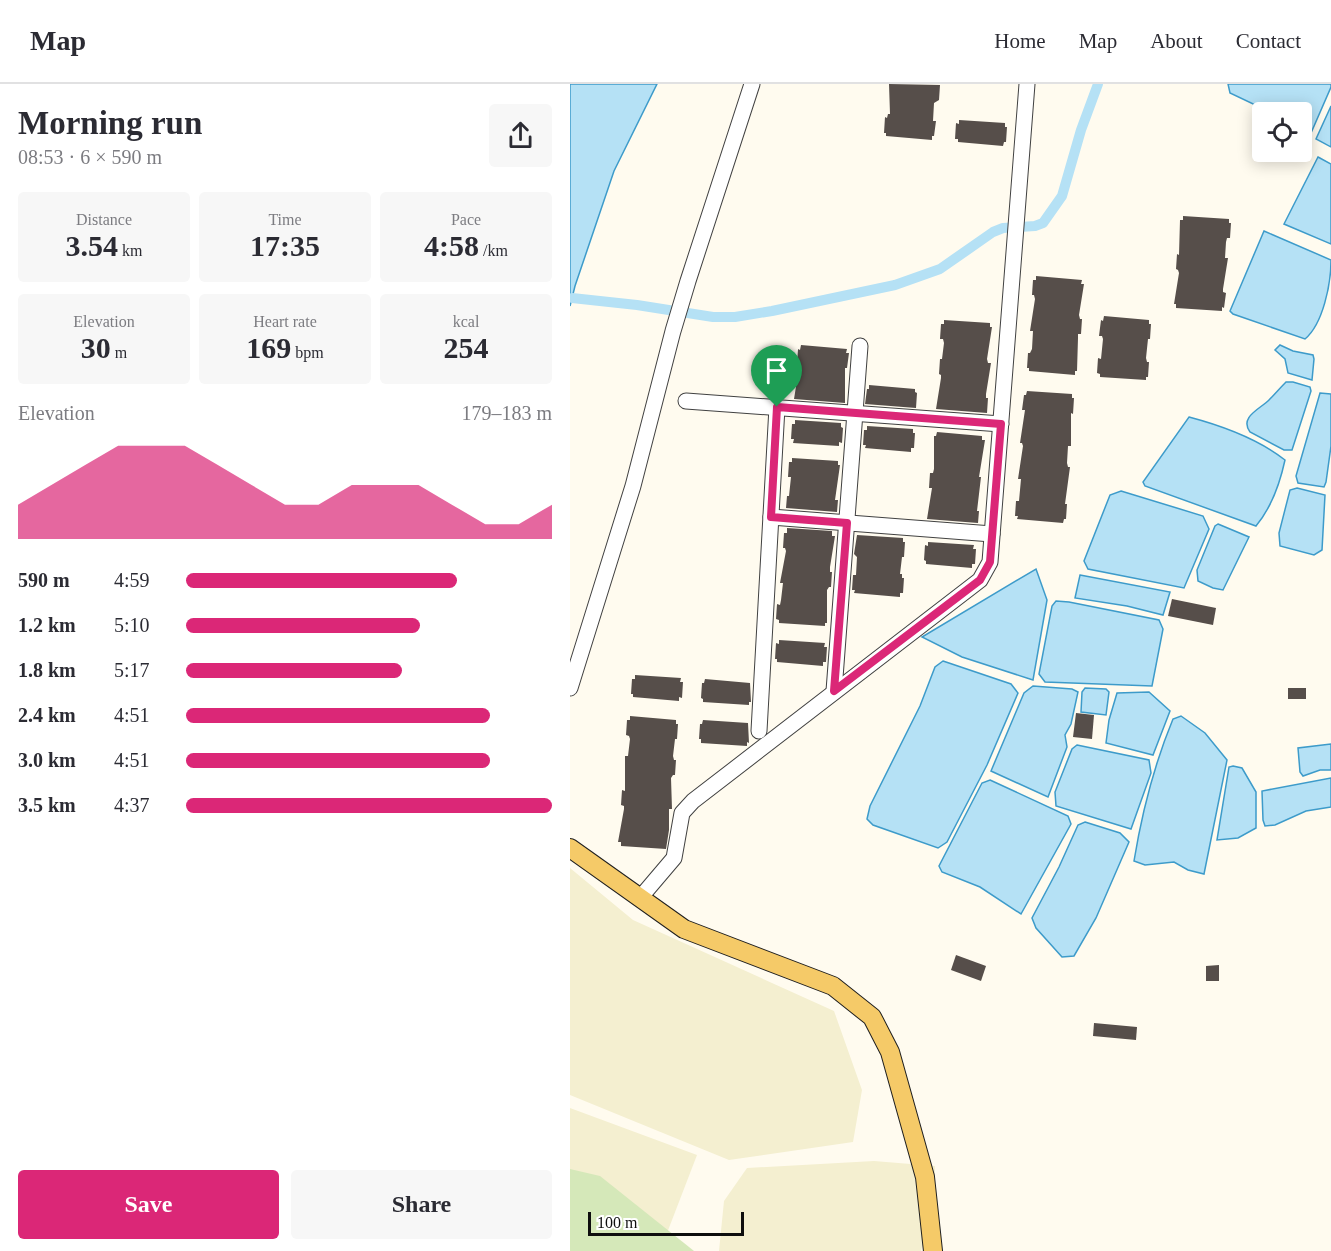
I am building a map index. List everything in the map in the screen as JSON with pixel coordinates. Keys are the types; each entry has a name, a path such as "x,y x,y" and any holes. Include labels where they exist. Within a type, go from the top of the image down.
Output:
{"main road":[{"path":"570,848 684,929 833,986 872,1017 890,1052 925,1178 933,1251"}],"street":[{"path":"570,688 633,486 688,281 752,84"},
{"path":"640,898 674,858 682,813 693,801 980,580 990,562 1028,84"},
{"path":"834,691 860,346"},
{"path":"686,401 1001,424"},
{"path":"759,731 777,407"},
{"path":"771,517 992,534"}],"shaded area":[{"path":"570,868 633,920 834,1011 862,1090 853,1142 729,1160 570,1095"},
{"path":"570,1108 697,1155 667,1233 570,1251"},
{"path":"874,1161 935,1166 935,1203 921,1251 719,1251 724,1201 747,1168"}],"green space":[{"path":"570,1169 600,1176 694,1251 570,1251"}],"water":[{"path":"570,84 657,84 614,171 570,306"},
{"path":"1228,84 1331,84 1312,131 1312,102 1252,103 1230,93"},
{"path":"1331,106 1331,147 1316,139"},
{"path":"1318,157 1331,164 1331,244 1284,224"},
{"path":"1264,231 1331,260 1325,303 1317,324 1305,339 1230,311"},
{"path":"1280,345 1293,351 1313,355 1312,380 1288,373 1285,359 1275,350"},
{"path":"1286,382 1310,387 1311,391 1292,450 1284,450 1250,432 1247,427 1252,414"},
{"path":"1320,393 1331,394 1331,446 1324,487 1298,483 1296,476"},
{"path":"1189,417 1239,434 1263,445 1285,460 1274,495 1256,526 1145,486 1143,482"},
{"path":"1297,488 1325,495 1322,550 1314,555 1280,546 1279,533 1290,490"},
{"path":"1121,491 1203,516 1209,529 1184,588 1088,569 1084,561 1110,495"},
{"path":"1218,524 1249,537 1223,590 1198,581 1197,570 1215,526"},
{"path":"1036,569 1047,600 1033,680 962,657 922,637"},
{"path":"1080,575 1170,592 1163,615 1127,606 1075,598"},
{"path":"1056,601 1159,620 1163,629 1152,686 1045,682 1039,674 1052,606"},
{"path":"943,661 1011,684 1018,693 987,765 947,842 938,848 873,825 867,819 870,806 920,706 935,667"},
{"path":"1033,686 1072,689 1078,692 1071,724 1065,735 1067,747 1048,797 991,771 1024,693"},
{"path":"1085,688 1106,689 1109,692 1106,715 1081,712 1082,692"},
{"path":"1149,692 1170,711 1153,755 1106,743 1109,720 1117,693"},
{"path":"1181,716 1205,733 1227,760 1204,874 1188,870 1174,862 1145,865 1134,861 1154,771 1173,719"},
{"path":"1331,744 1331,770 1320,770 1303,776 1300,772 1298,748"},
{"path":"1077,745 1149,760 1151,773 1131,829 1056,806 1055,792 1072,749"},
{"path":"1229,767 1242,768 1256,792 1256,828 1238,838 1217,840"},
{"path":"1331,778 1331,807 1306,811 1275,825 1265,826 1262,791"},
{"path":"990,780 1068,816 1071,824 1021,914 980,887 942,872 939,866 982,783"},
{"path":"1085,822 1120,833 1129,842 1096,918 1074,956 1062,957 1036,928 1032,918 1078,825"}],"building":[{"path":"889,84 940,85 939,100 934,103 933,121 936,121 932,140 886,136 884,133 885,117 887,118 890,114"},
{"path":"959,120 1005,123 1006,142 1003,146 958,142 958,139 955,139 956,123 959,124"},
{"path":"1183,216 1229,219 1231,223 1230,238 1227,238 1226,242 1225,258 1228,258 1223,292 1226,293 1222,311 1176,308 1174,304 1179,273 1176,269 1177,254 1179,255 1180,220 1183,220"},
{"path":"1036,276 1082,280 1081,284 1084,284 1079,315 1082,319 1081,334 1078,334 1075,375 1029,371 1027,368 1028,353 1032,349 1033,331 1030,331 1035,299 1032,295 1033,280 1036,280"},
{"path":"1104,316 1149,320 1151,324 1146,358 1149,362 1146,380 1100,377 1097,373 1103,339 1099,336 1101,320 1103,321"},
{"path":"944,320 990,323 992,327 987,359 988,363 991,363 986,394 987,413 936,409 941,378 940,359 942,359 944,343 943,339 940,339 941,324 944,324"},
{"path":"801,345 847,349 846,353 849,353 847,368 845,368 845,403 794,399 799,368 798,349 800,350"},
{"path":"869,385 915,389 916,408 865,404"},
{"path":"1027,391 1072,394 1074,398 1073,414 1071,413 1071,446 1068,446 1067,463 1070,467 1065,504 1067,504 1066,519 1063,523 1017,519 1018,516 1015,516 1021,479 1018,479 1023,446 1020,443 1025,410 1022,410 1024,395"},
{"path":"795,420 841,423 842,443 839,442 839,446 793,443 792,424 795,424"},
{"path":"867,426 913,429 914,448 911,448 911,452 865,448 866,445 863,445 864,430 867,430"},
{"path":"937,432 982,436 982,440 985,440 979,477 981,477 978,523 927,519 932,488 929,488 930,473 933,473 934,469 934,436"},
{"path":"792,458 838,461 840,465 835,500 838,500 837,512 786,508 791,477 788,477 789,462 792,462"},
{"path":"787,528 832,531 832,536 835,536 830,567 831,587 827,590 827,623 825,626 779,623 776,619 777,604 780,605 781,600 783,583 780,583 786,551 783,548 784,533 787,533"},
{"path":"857,535 903,538 904,557 902,557 900,574 904,578 903,593 900,593 900,597 854,593 855,590 852,590 853,575 856,575 857,557 854,554"},
{"path":"928,542 974,545 975,564 972,564 972,568 926,564 925,545 928,546"},
{"path":"1172,599 1216,608 1213,625 1168,616"},
{"path":"779,640 825,643 826,662 823,662 823,666 777,662 775,659 776,643 779,644"},
{"path":"635,675 681,678 682,698 679,697 679,701 633,697 631,694 632,679 635,679"},
{"path":"705,679 750,683 751,702 749,705 703,702 702,683"},
{"path":"1288,688 1306,688 1306,699 1288,699"},
{"path":"1076,713 1094,715 1092,739 1073,737"},
{"path":"630,716 676,720 678,724 673,756 676,760 675,775 671,778 672,809 669,809 666,849 621,846 621,842 618,842 624,809 621,805 622,790 625,791 625,756 628,756 630,739 626,735 627,720 630,720"},
{"path":"703,720 748,723 749,743 747,742 747,746 701,743 700,724"},
{"path":"956,955 986,966 981,981 951,970"},
{"path":"1219,965 1219,981 1206,981 1206,966"},
{"path":"1094,1023 1137,1027 1136,1040 1093,1036"}],"waterway":[{"path":"572,298 713,317 735,317 895,285 940,269 993,232 1003,228 1035,226 1043,223 1062,196 1081,130 1098,84"}],"route":[{"path":"777,407 1001,424 990,562 980,580 834,691 847,523 771,517 777,407"}]}
